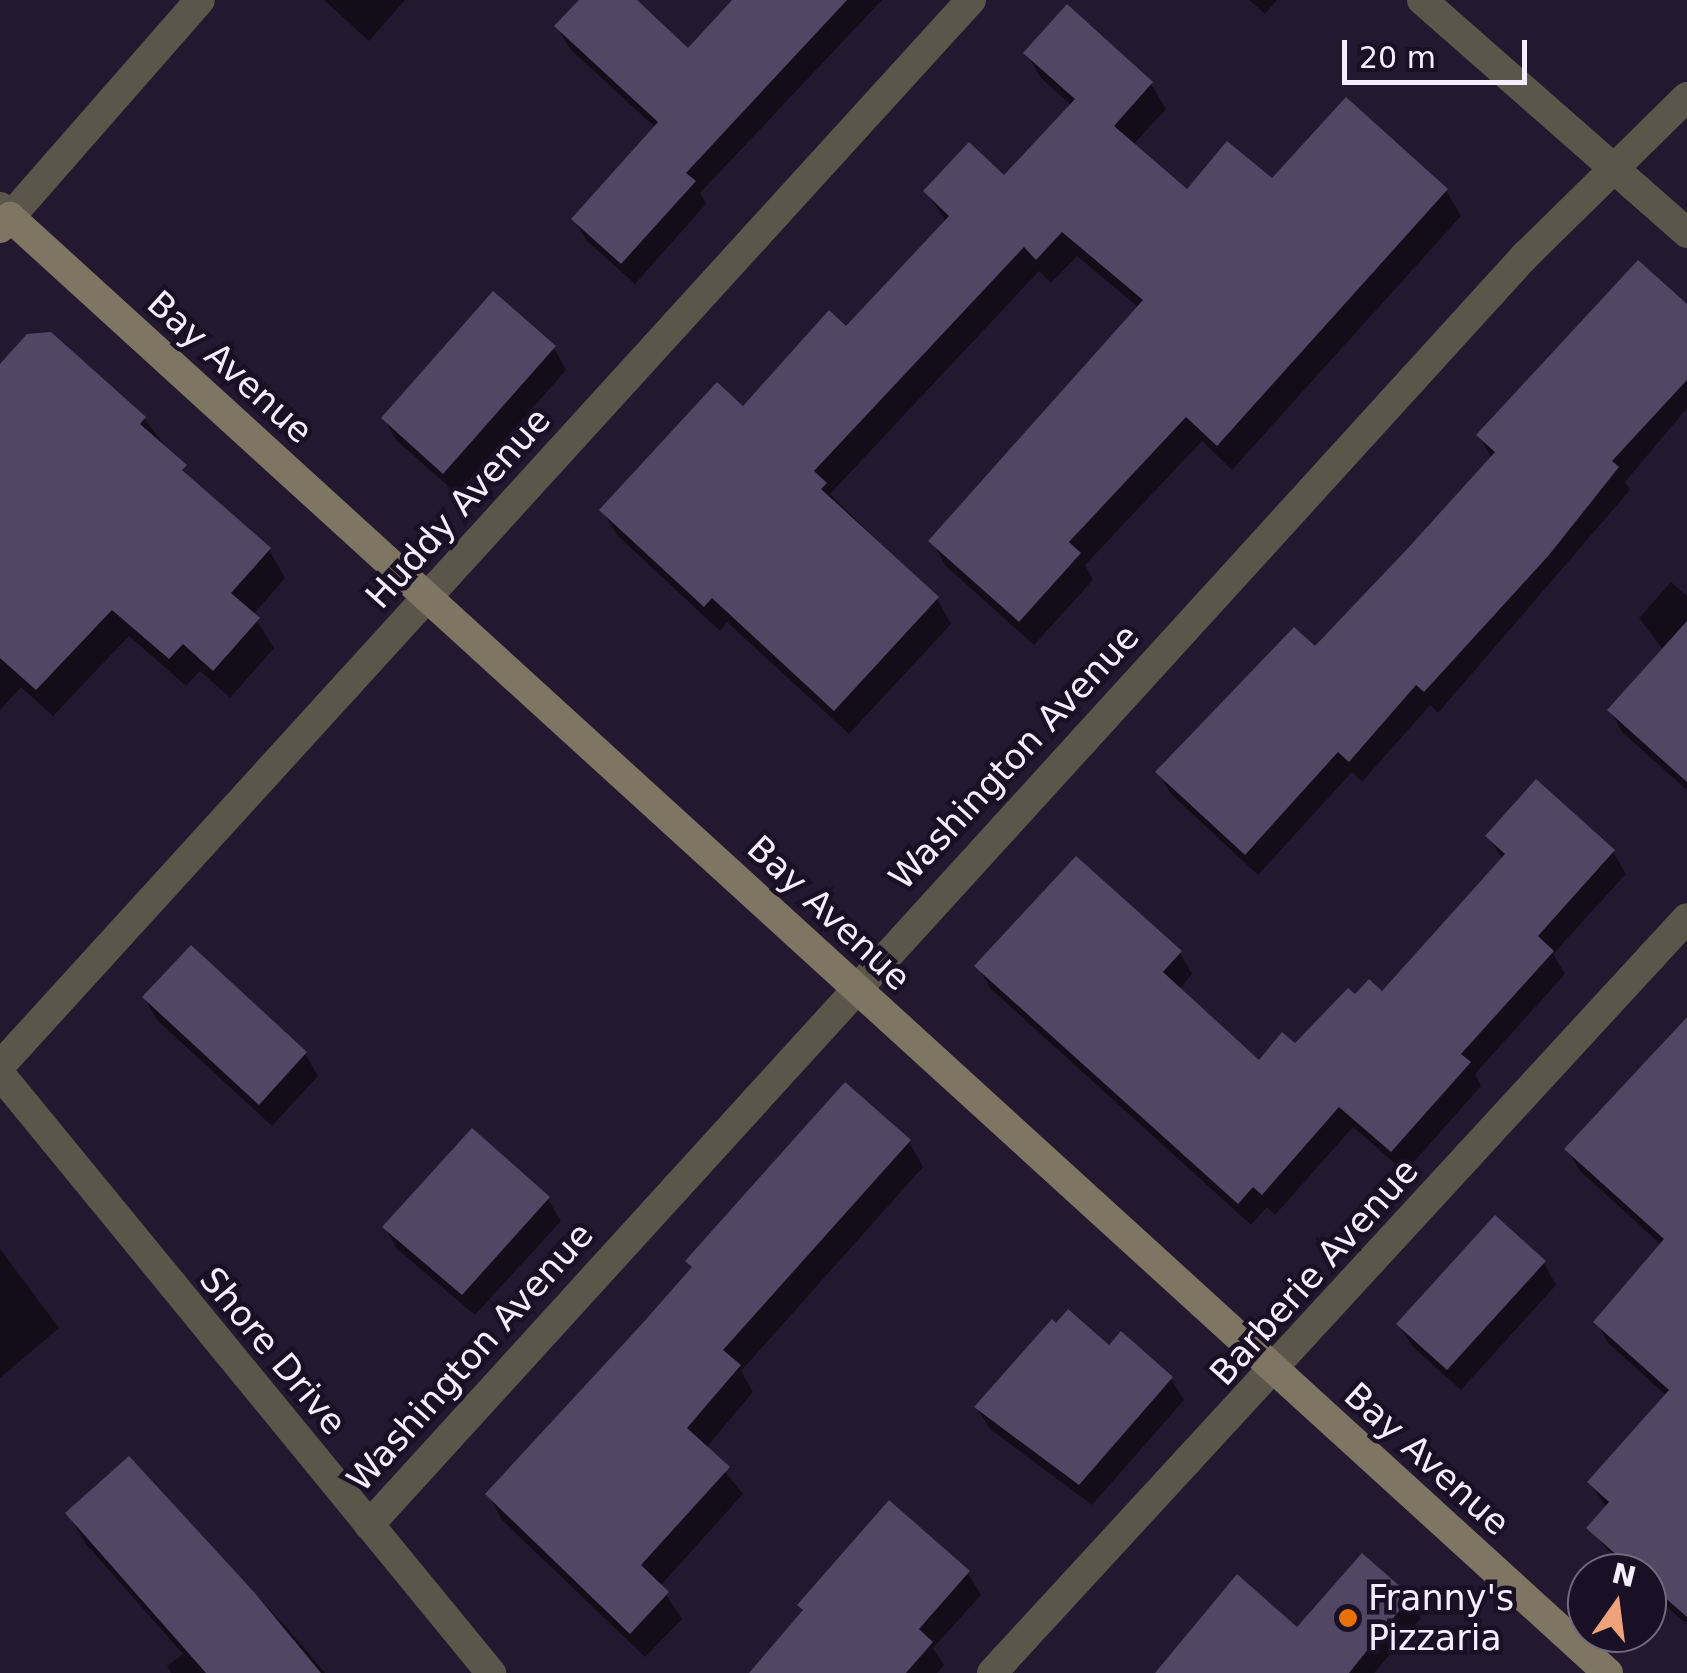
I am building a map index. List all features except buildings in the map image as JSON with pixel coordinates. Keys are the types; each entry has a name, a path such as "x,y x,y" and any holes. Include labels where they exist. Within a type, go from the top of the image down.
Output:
{"street":[{"path":"3,217 200,0"},
{"name":"Huddy Avenue","path":"0,1066 971,0"},
{"path":"1422,0 1615,165 1687,233"},
{"name":"Washington Avenue","path":"370,1525 855,988 1615,165 1687,97"},
{"name":"Bay Avenue","path":"3,217 426,595 1608,1673"},
{"name":"Barberie Avenue","path":"992,1673 1687,918"},
{"name":"Shore Drive","path":"0,1074 491,1673"}],"place":[{"name":"Franny's Pizzaria","path":"1348,1618"}]}
